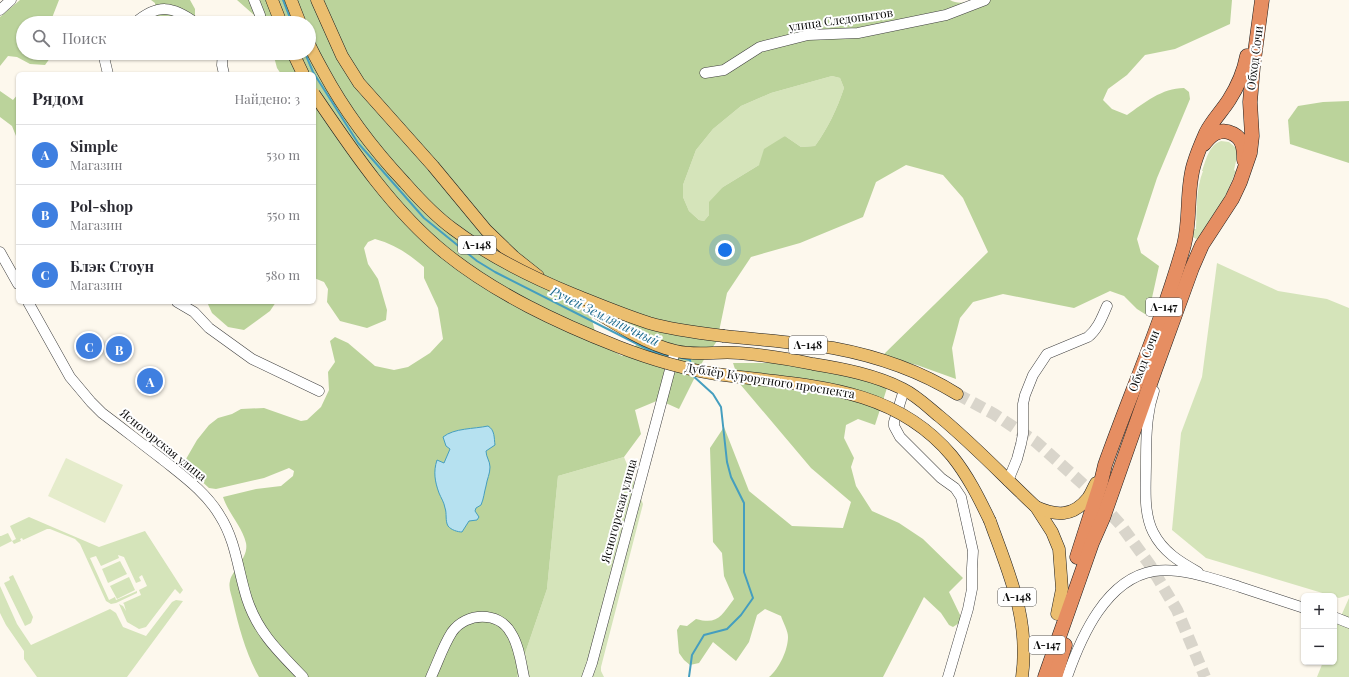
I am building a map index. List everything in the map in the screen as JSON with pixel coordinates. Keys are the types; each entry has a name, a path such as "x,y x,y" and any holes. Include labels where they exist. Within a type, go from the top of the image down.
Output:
{"highway":[{"name":"Обход Сочи","path":"1036,677 1068,586 1105,465 1163,310 1180,259 1188,224 1188,198 1194,164 1206,132 1228,101 1241,77 1248,51 1256,0"},
{"name":"Обход Сочи","path":"1103,518 1196,257 1202,245 1226,209 1240,182 1252,144 1250,102 1262,0"},
{"name":"А-147","path":"1201,147 1210,137 1218,132 1223,131 1236,135 1243,145 1244,169"},
{"name":"А-147","path":"1044,677 1094,536 1103,518"},
{"name":"А-147","path":"1055,677 1097,545 1103,518"}],"main road":[{"path":"272,0 278,16"},
{"path":"291,0 297,16"},
{"path":"317,0 342,56 359,83 428,160 486,230 514,257 533,272 601,315 657,345 675,351 690,353 738,352 794,360 862,373 904,390 917,398 956,430 1036,507"},
{"name":"А-148","path":"316,57 330,84 370,145 416,196 434,214 453,229 475,244 528,274 601,305 650,323 680,330 832,348 862,355 920,374 958,394"},
{"path":"296,60 302,72"},
{"name":"Дублёр Курортного проспекта","path":"316,97 367,170 422,232 445,253 480,278 538,311 619,347 648,358 713,374 807,385 862,396 884,405 920,425 950,454 964,472 976,491 990,521 1018,600 1024,634 1024,666 1022,677"},
{"name":"А-147","path":"1036,507 1055,514 1074,510 1089,497 1105,465"},
{"name":"А-147","path":"1036,507 1052,532 1059,549 1062,589 1057,614"}],"street":[{"path":"0,10 11,0"},
{"path":"254,0 260,16"},
{"name":"улица Следопытов","path":"705,74 724,70 760,47 808,35 858,33 946,16 985,0"},
{"path":"145,16 158,9 177,11 185,16"},
{"path":"105,60 108,72"},
{"path":"222,60 224,72"},
{"path":"0,252 16,280"},
{"name":"Ясногорская улица","path":"29,304 70,377 91,402 102,413 190,482 207,498 220,515 228,529 248,600 259,626 274,647 303,677"},
{"path":"180,304 194,312 208,328 252,359 319,391"},
{"path":"1008,481 1017,459 1022,439 1024,426 1023,404 1033,375 1047,354 1088,337 1093,333 1097,329 1107,306"},
{"name":"А-147","path":"1163,347 1162,364 1147,422 1146,504 1148,517 1154,534 1167,551 1173,557 1205,576"},
{"name":"Ясногорская улица","path":"587,677 675,351"},
{"path":"904,390 894,422 896,432 941,478 959,492 973,551 972,595 948,677"},
{"name":"А-147","path":"1067,677 1077,648 1095,616 1110,597 1128,582 1145,574 1162,571 1205,576"},
{"path":"1205,576 1301,607"},
{"path":"431,677 453,631 464,621 474,617 484,616 494,619 510,631 514,638 524,677"},
{"path":"1337,618 1349,623"}],"green space":[{"path":"20,0 59,0 53,16 16,16 16,57 8,56 0,66 0,17"},
{"path":"151,0 190,0 195,9 195,16 156,16 155,3"},
{"path":"237,0 950,0 961,3 972,0 1232,0 1230,24 1175,49 1145,55 1127,75 1108,89 1103,100 1112,109 1127,115 1161,93 1184,88 1189,92 1190,99 1157,178 1137,239 1141,253 1159,266 1148,316 1137,309 1124,296 1110,291 1074,308 1003,294 973,302 960,318 952,348 956,379 917,365 881,357 988,252 963,198 943,175 906,165 876,182 863,217 800,243 751,257 727,293 717,341 703,361 679,409 659,400 635,410 641,434 624,457 558,476 547,589 517,677 259,677 250,659 240,631 229,586 231,577 245,554 246,543 223,497 256,489 281,486 293,476 294,471 289,468 264,478 216,489 209,488 187,468 185,464 186,459 197,440 209,425 218,418 232,414 241,409 264,408 301,421 307,420 321,407 329,390 328,372 335,362 330,341 335,337 348,343 375,366 394,370 408,367 430,353 443,339 438,308 424,278 424,267 401,250 382,241 375,239 368,242 364,248 368,264 378,279 387,310 386,320 367,328 340,321 327,302 328,289 324,282 316,279 316,72 280,72 275,60 316,60 316,16 255,16","holes":["832,76 840,78 844,88 832,118 815,146 801,147 785,136 764,149 759,165 723,187 709,202 709,215 704,221 699,220 689,211 683,197 683,185 696,150 713,129 741,106 771,93","595,311 639,343 622,356 598,343 591,316"]},
{"path":"23,60 49,60 45,65 30,64"},
{"path":"832,76 840,78 844,88 832,118 815,146 801,147 785,136 759,165 723,187 709,215 704,221 699,220 689,211 683,197 683,185 696,150 713,129 741,106 771,93"},
{"path":"0,91 13,100 16,96 16,136 12,126 0,117"},
{"path":"1349,101 1349,163 1290,144 1288,120 1298,106 1323,102"},
{"path":"1221,141 1229,142 1236,148 1237,157 1234,170 1236,171 1224,199 1196,239 1193,237 1194,229 1196,229 1198,192 1202,171 1211,149"},
{"path":"1217,263 1278,291 1327,299 1349,308 1349,595 1339,598 1337,597 1337,593 1322,593 1206,558 1172,530 1181,433 1202,377"},
{"path":"208,304 275,304 270,311 244,330 228,327 212,313"},
{"path":"733,363 818,363 887,388 875,425 858,419 846,425 844,438 854,458 851,467 856,486 872,511 899,523 923,539 963,578 949,592 962,619 959,623 953,627 949,625 941,613 924,597 883,677 769,677 773,674 782,659 788,642 788,637 781,616 765,609 757,615 749,642 736,661 713,642 699,663 690,665 679,653 677,630 680,625 687,626 696,619 703,621 714,620 722,614 734,599 724,576 722,553 713,542 710,448 724,427 749,491 792,526 843,528 851,502 811,468 740,384"},
{"path":"624,457 643,504 601,667 604,677 517,677 547,589 558,476"},
{"path":"66,458 123,485 105,523 48,496"},
{"path":"29,517 99,547 145,531 183,590 180,594 175,589 146,627 139,629 127,622 119,604 123,606 126,611 123,603 141,595 139,590 147,586 142,575 139,577 141,581 136,583 124,557 118,555 119,558 101,566 96,556 90,558 109,600 115,597 116,600 137,591 137,593 111,604 106,601 80,544 75,539 47,529 23,540 22,538 20,539 21,541 14,544 12,541 16,539 10,526"},
{"path":"8,533 12,541 0,547 0,536"},
{"path":"120,561 127,574 108,583 102,569"},
{"path":"13,575 33,617 31,623 25,626 4,583 10,580 9,577"},
{"path":"129,577 135,590 117,599 110,586"},
{"path":"0,586 17,624 31,645 110,609 116,613 123,627 146,636 172,602 176,600 183,601 127,677 37,677 24,659 24,651 6,625 0,613"},
{"path":"1349,598 1349,677 1317,677 1322,665 1337,665 1337,625"}],"water":[{"path":"488,426 493,432 495,445 486,451 490,470 481,505 476,508 475,511 479,517 477,520 469,521 462,532 457,531 451,529 447,524 445,506 439,493 436,481 435,469 437,460 444,463 450,449 446,446 443,437 458,430"}],"waterway":[{"name":"Ручей Земляничный","path":"283,0 289,16"},
{"name":"Ручей Земляничный","path":"308,60 313,72"},
{"name":"Ручей Земляничный","path":"316,77 358,143 424,218 477,261 495,272 651,351 670,356"},
{"name":"Ручей Земляничный","path":"678,357 690,360 691,366"},
{"name":"Ручей Земляничный","path":"689,677 692,655 704,635 727,629 741,615 753,598 744,572 744,503 731,477 727,462 721,407 713,394 691,374"}],"tunnel":[{"path":"957,394 994,414 1036,442 1084,485 1120,524 1150,565 1177,610 1205,677"}],"place":[{"name":"Блэк Стоун","path":"89,346"},
{"name":"Pol-shop","path":"119,349"},
{"name":"Simple","path":"150,381"}]}
